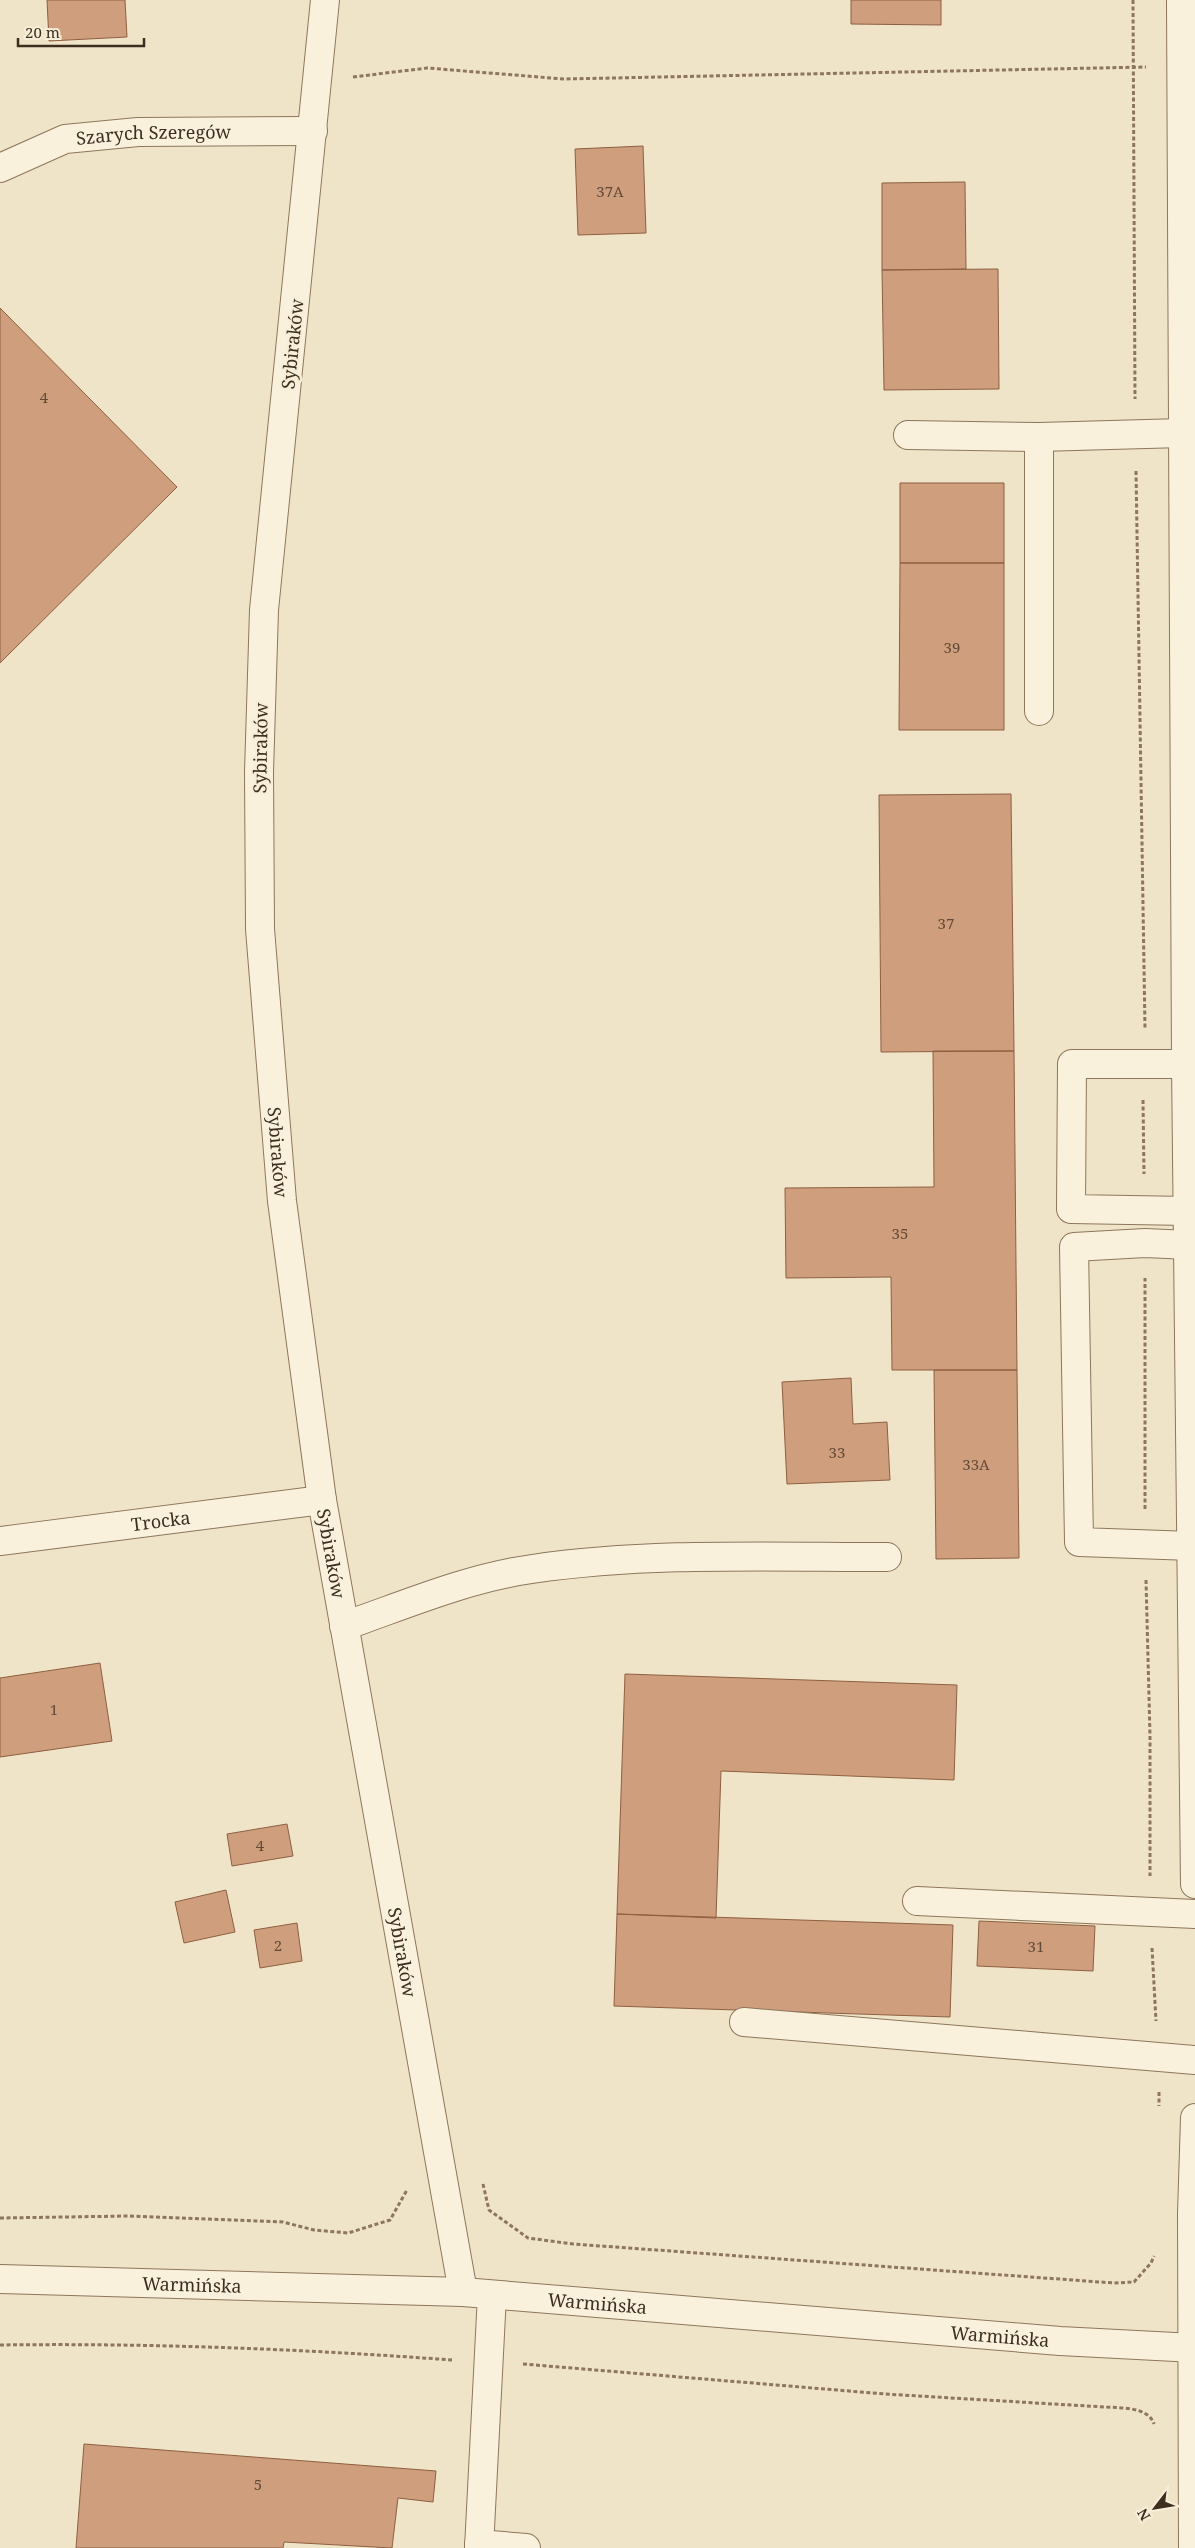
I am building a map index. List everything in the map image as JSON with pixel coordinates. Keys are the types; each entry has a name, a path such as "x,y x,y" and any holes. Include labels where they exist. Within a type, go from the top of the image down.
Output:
{"street":[{"name":"Sybiraków","path":"326,0 264,610 259,772 260,929 282,1201 322,1500 463,2292"},
{"path":"1181,0 1182,433 1191,1018 1186,1064 1195,1884"},
{"name":"Szarych Szeregów","path":"0,168 65,139 138,132 313,131"},
{"path":"908,434 1039,437 1182,433"},
{"path":"1039,437 1040,711"},
{"path":"1186,1064 1072,1064 1071,1209 1188,1212"},
{"path":"1189,1245 1145,1243 1074,1247 1079,1542 1192,1546"},
{"name":"Trocka","path":"0,1541 322,1500"},
{"path":"344,1626 470,1582 532,1569 666,1558 887,1557"},
{"path":"917,1901 1195,1914"},
{"path":"744,2022 1195,2060"},
{"path":"1193,2548 1194,2348 1192,2214 1195,2118"},
{"name":"Warmińska","path":"0,2279 463,2292 1060,2342 1194,2348"},
{"path":"492,2295 479,2546 526,2548"}],"path":[{"path":"1133,0 1134,66"},
{"path":"318,80 428,68 564,79 1134,66 1181,71"},
{"path":"0,2218 138,2216 283,2222 314,2230"},
{"path":"573,2244 1066,2280"},
{"path":"0,2345 82,2344 304,2350 489,2362 885,2394 1058,2402 1138,2410 1153,2420 1156,2428"}],"building":[{"path":"47,0 125,0 127,37 49,41"},
{"path":"851,0 941,0 941,25 851,24"},
{"path":"643,146 646,233 578,235 575,149"},
{"path":"965,182 966,269 882,270 882,183"},
{"path":"998,269 999,389 884,390 882,270"},
{"path":"0,308 177,487 0,663"},
{"path":"900,483 1004,483 1004,563 900,563"},
{"path":"900,563 1004,563 1004,730 899,730"},
{"path":"1011,794 1014,1051 881,1052 879,795"},
{"path":"933,1051 1014,1051 1017,1370 892,1370 891,1277 786,1278 785,1188 934,1187"},
{"path":"934,1370 1017,1370 1019,1558 936,1559"},
{"path":"851,1378 853,1424 887,1422 890,1480 787,1484 782,1382"},
{"path":"100,1663 112,1741 0,1757 0,1678"},
{"path":"625,1674 957,1685 954,1780 721,1771 716,1918 617,1914"},
{"path":"287,1824 293,1856 232,1866 227,1834"},
{"path":"226,1890 235,1932 184,1943 175,1902"},
{"path":"617,1914 953,1925 950,2017 614,2006"},
{"path":"979,1921 1095,1926 1093,1971 977,1966"},
{"path":"297,1923 302,1961 260,1968 254,1930"},
{"path":"84,2444 436,2471 433,2502 398,2498 392,2548 284,2542 283,2548 76,2548"}]}
